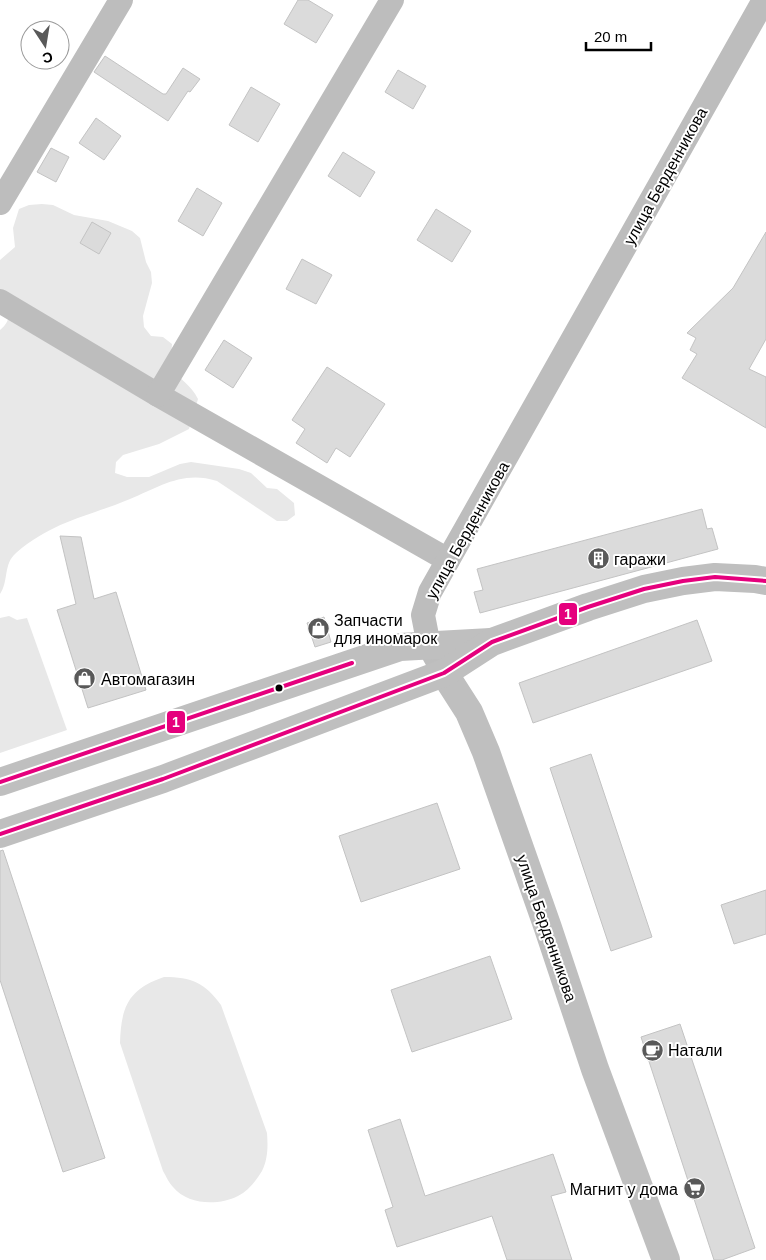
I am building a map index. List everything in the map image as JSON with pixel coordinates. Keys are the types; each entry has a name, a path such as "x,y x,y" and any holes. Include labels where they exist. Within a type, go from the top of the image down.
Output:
{"street":[{"path":"0,203 121,0"},
{"path":"158,395 392,0"},
{"name":"улица Берденникова","path":"666,1260 595,1068 486,752 469,712 429,646 423,615 430,592 764,0"},
{"path":"0,300 158,395 448,560"},
{"path":"0,834 163,779 444,673 492,642 644,588 715,577 755,579 766,582"},
{"path":"0,782 400,647 492,642"}],"shaded area":[{"path":"29,205 53,205 74,215 108,221 132,231 140,238 146,262 151,272 152,283 143,316 144,327 151,336 163,337 172,344 170,368 189,386 198,399 189,429 159,444 123,455 116,462 115,473 127,477 149,477 180,464 191,462 239,469 251,473 267,488 277,489 294,503 295,515 287,521 277,521 217,481 193,477 172,481 57,527 30,542 16,553 9,562 3,589 0,594 0,330 8,320 8,310 0,289 0,260 15,247 13,228 19,209"},
{"path":"9,616 17,620 27,618 67,730 0,753 0,618"},
{"path":"164,977 182,978 197,983 209,991 221,1005 267,1133 267,1152 262,1171 248,1189 230,1199 213,1202 195,1200 179,1193 170,1184 163,1171 120,1043 122,1019 129,1001 142,987"}],"building":[{"path":"298,0 308,0 333,15 316,43 284,24"},
{"path":"105,56 163,94 166,94 183,68 200,79 190,92 188,91 168,121 94,72"},
{"path":"398,70 426,86 413,109 385,92"},
{"path":"251,87 280,104 258,142 229,125"},
{"path":"96,118 121,136 104,160 79,143"},
{"path":"51,148 69,157 56,182 37,172"},
{"path":"343,152 375,172 360,197 328,176"},
{"path":"197,188 222,203 203,236 178,221"},
{"path":"436,209 471,231 452,262 417,240"},
{"path":"92,222 111,233 99,254 80,243"},
{"path":"766,232 766,339 749,369 766,377 766,428 682,378 697,354 690,350 696,338 687,333 733,288"},
{"path":"302,259 332,275 316,304 286,289"},
{"path":"224,340 252,358 233,388 205,370"},
{"path":"327,367 385,404 350,457 336,448 327,463 296,443 305,429 292,420"},
{"name":"гаражи","path":"702,509 707,529 712,528 718,549 480,613 474,592 483,590 477,569"},
{"path":"60,536 81,537 94,599 116,592 146,690 88,708 57,610 76,604"},
{"name":"Запчасти для иномарок","path":"324,617 331,642 315,647 307,623"},
{"path":"697,620 712,661 533,723 519,683"},
{"path":"591,754 652,937 611,951 550,768"},
{"path":"437,803 460,869 361,902 339,836"},
{"path":"3,850 105,1158 63,1172 0,980 0,851"},
{"path":"766,890 766,934 734,944 721,905"},
{"path":"490,956 512,1019 412,1052 391,990"},
{"path":"680,1024 755,1248 722,1260 714,1260 641,1037"},
{"path":"400,1119 425,1196 553,1154 566,1192 551,1196 572,1260 507,1260 492,1216 397,1247 385,1210 393,1207 368,1130"}],"transit line":[{"name":"1","path":"0,834 163,779 444,673 492,642 588,607 644,589 683,581 715,577 766,581"},
{"name":"1","path":"0,782 352,663"}],"place":[{"name":"гаражи","path":"598,559"},
{"name":"Запчасти для иномарок","path":"318,629"},
{"name":"Автомагазин","path":"85,679"},
{"name":"Натали","path":"652,1050"},
{"name":"Магнит у дома","path":"694,1189"}]}
